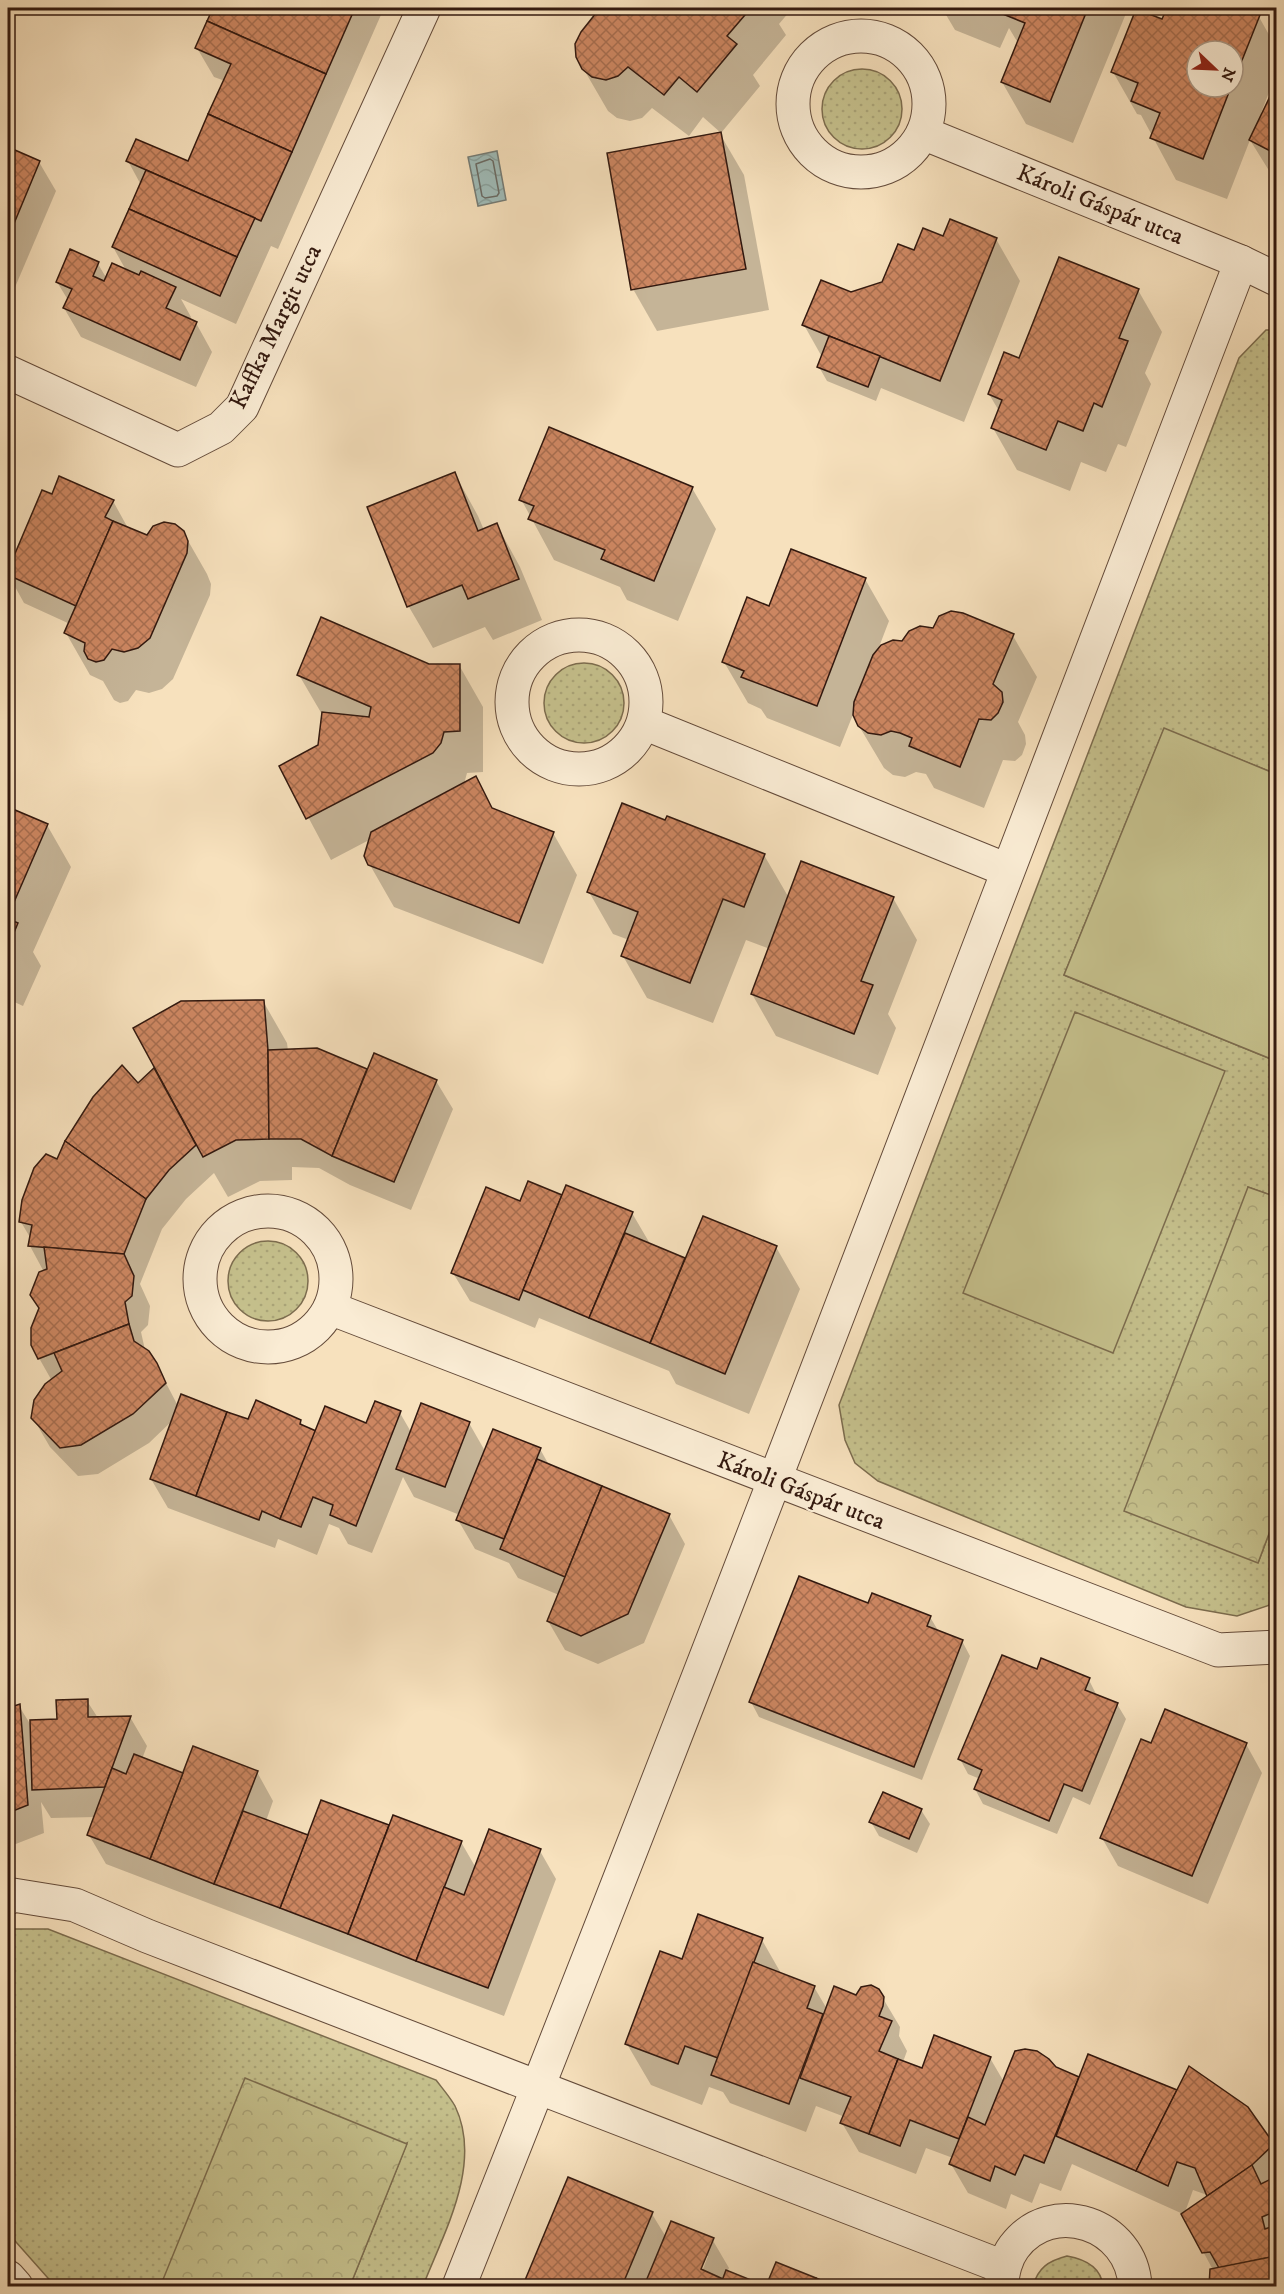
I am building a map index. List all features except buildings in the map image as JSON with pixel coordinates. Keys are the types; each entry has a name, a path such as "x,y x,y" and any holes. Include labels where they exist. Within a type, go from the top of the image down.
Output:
{"street":[{"name":"Kaffka Margit utca","path":"8,372 178,450 221,428 242,407 424,8"},
{"path":"865,36 886,40 905,52 920,69 928,90 929,111 923,133 910,152 891,165 870,172 847,171 826,162 809,148 797,128 793,106 796,83 807,63 823,48 843,39 865,36"},
{"name":"Károli Gáspár utca","path":"923,133 1240,262 1276,279"},
{"path":"459,2286 539,2087 1240,262"},
{"path":"573,634 595,636 616,645 632,659 643,678 647,700 644,723 633,743 617,759 597,769 574,770 552,765 533,753 519,735 512,713 512,690 519,669 534,652 552,640 573,634"},
{"path":"644,723 1007,870"},
{"path":"272,1210 293,1216 312,1227 326,1244 335,1264 336,1286 330,1308 317,1327 298,1340 277,1346 254,1346 233,1337 216,1322 204,1302 200,1280 203,1258 214,1238 230,1223 250,1213 272,1210"},
{"name":"Károli Gáspár utca","path":"330,1308 1218,1650 1276,1647"},
{"path":"8,1898 13,1895 75,1905 147,1936 539,2087 1002,2277 1014,2247 1030,2232 1050,2223 1072,2220 1094,2225 1112,2236 1126,2253 1135,2274 1135,2286"},
{"path":"8,2277 16,2286"}],"green space":[{"path":"862,69 877,72 890,81 899,94 902,109 899,124 890,137 877,146 862,149 847,146 834,137 825,124 822,109 825,94 834,81 847,72"},
{"path":"1266,330 1276,330 1276,774 1164,729 1064,975 1276,1061 1276,1197 1248,1187 1258,1563 1276,1515 1276,1603 1237,1616 1186,1607 878,1481 855,1463 845,1440 839,1405 1239,358"},
{"path":"584,663 599,666 612,675 621,688 624,703 621,718 612,731 599,740 584,743 569,740 556,731 547,718 544,703 547,688 556,675 569,666"},
{"path":"1164,728 1276,774 1276,1061 1064,975"},
{"path":"1075,1012 1225,1071 1113,1353 963,1293"},
{"path":"1248,1187 1276,1197 1276,1515 1258,1563 1124,1511"},
{"path":"268,1241 283,1244 296,1253 305,1266 308,1281 305,1296 296,1309 283,1318 268,1321 253,1318 240,1309 231,1296 228,1281 231,1266 240,1253 253,1244"},
{"path":"8,1929 48,1929 436,2080 455,2106 463,2128 465,2151 463,2174 450,2221 423,2286 350,2286 407,2143 163,2282 173,2286 55,2286 8,2233"},
{"path":"245,2078 407,2144 350,2286 173,2286 162,2282"},
{"path":"1067,2256 1091,2265 1102,2279 1103,2286 1033,2286 1038,2274 1045,2266"}],"water":[{"path":"497,151 506,200 478,206 468,157"}]}
